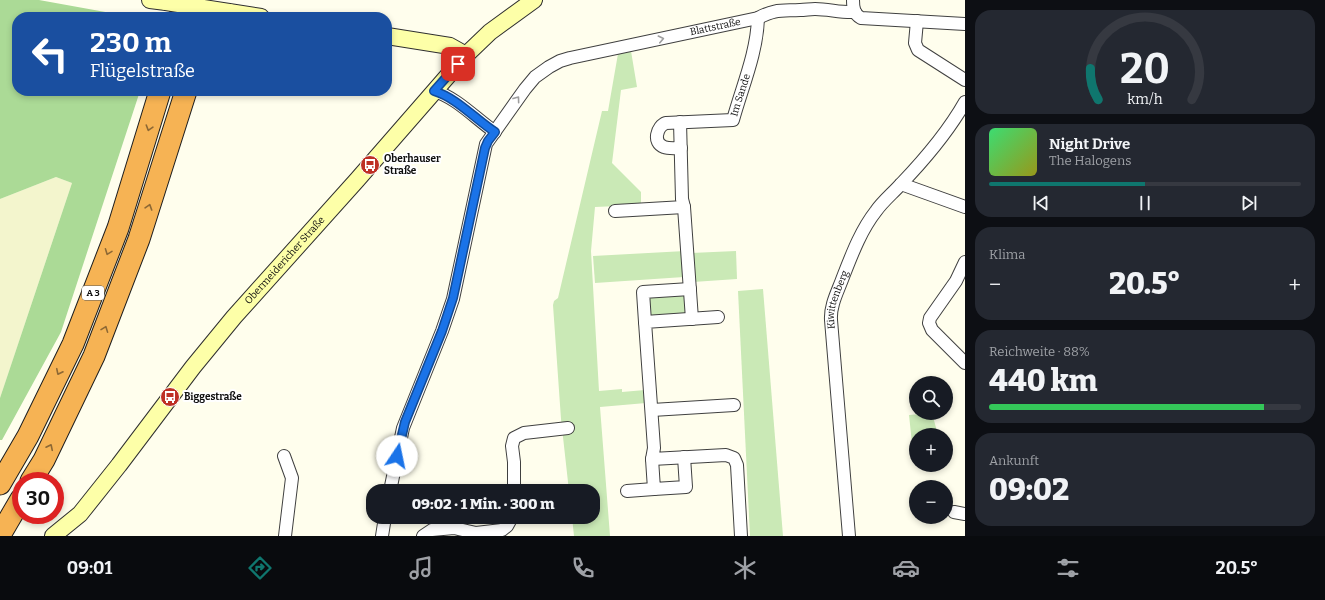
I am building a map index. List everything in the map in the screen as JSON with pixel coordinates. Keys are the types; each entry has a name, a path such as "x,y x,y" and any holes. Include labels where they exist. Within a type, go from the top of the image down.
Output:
{"highway":[{"path":"207,12 210,0"},
{"name":"A 3","path":"0,484 28,436 73,344 118,228 158,96"},
{"name":"A 3","path":"37,472 44,460 94,356 139,239 184,96"},
{"path":"0,535 12,514"}],"main road":[{"path":"150,0 176,6 229,12"},
{"name":"Obermeidericher Straße","path":"53,536 80,514 193,367 234,317 358,180 466,54 490,32 534,0"},
{"path":"392,37 450,46 466,54"}],"street":[{"name":"Blattstraße","path":"391,484 403,428 442,331 453,298 485,148 488,141 521,94 539,73 560,61 758,18 766,13 782,10 814,9 845,13 854,6 861,18 965,24"},
{"name":"Im Sande","path":"681,148 664,147 660,144 657,137 658,130 664,124 733,120 758,32 758,18"},
{"path":"917,21 915,43 918,50 965,80"},
{"path":"434,91 446,96 495,132"},
{"name":"Kiwittenberg","path":"849,536 831,309 849,261 870,219 883,202 940,140 965,102"},
{"path":"680,122 682,199 689,266 692,319"},
{"path":"901,184 965,207"},
{"path":"615,211 684,207"},
{"path":"965,262 956,281 930,318 929,323 932,330 965,363"},
{"path":"654,489 652,459 654,448 652,410 643,292 690,289"},
{"path":"646,322 718,317"},
{"path":"652,410 734,405"},
{"path":"514,484 512,446 514,438 524,433 568,428"},
{"path":"284,456 292,478 285,536"},
{"path":"652,459 731,456 736,461 741,536"},
{"path":"627,491 686,487 684,457"},
{"path":"382,536 384,524"},
{"path":"423,536 432,530 454,528 476,533 502,530 508,524"}],"green space":[{"path":"0,0 39,0 105,12 12,12 12,96 138,96 61,332 2,440 0,440 0,398 72,183 56,177 0,199"},
{"path":"630,45 637,87 621,90 612,163 641,192 641,205 595,207 591,251 599,391 622,389 622,392 645,390 646,403 600,407 610,536 574,536 573,524 600,524 600,484 568,484 561,419 553,305 554,301 558,298 602,111 608,111 619,48"},
{"path":"56,177 72,183 0,398 0,199"},
{"path":"685,251 684,277 595,283 593,256"},
{"path":"736,251 737,279 693,282 691,253"},
{"path":"763,289 783,536 750,536 738,291"},
{"path":"686,295 687,314 651,318 649,296"},
{"path":"910,420 934,420 936,428 910,428"}],"place":[{"name":"Oberhauser Straße","path":"370,165"},
{"name":"Biggestraße","path":"170,397"}],"route":[{"path":"397,456 405,422 442,331 453,298 486,144 495,132 446,96 434,91 458,64"}]}
